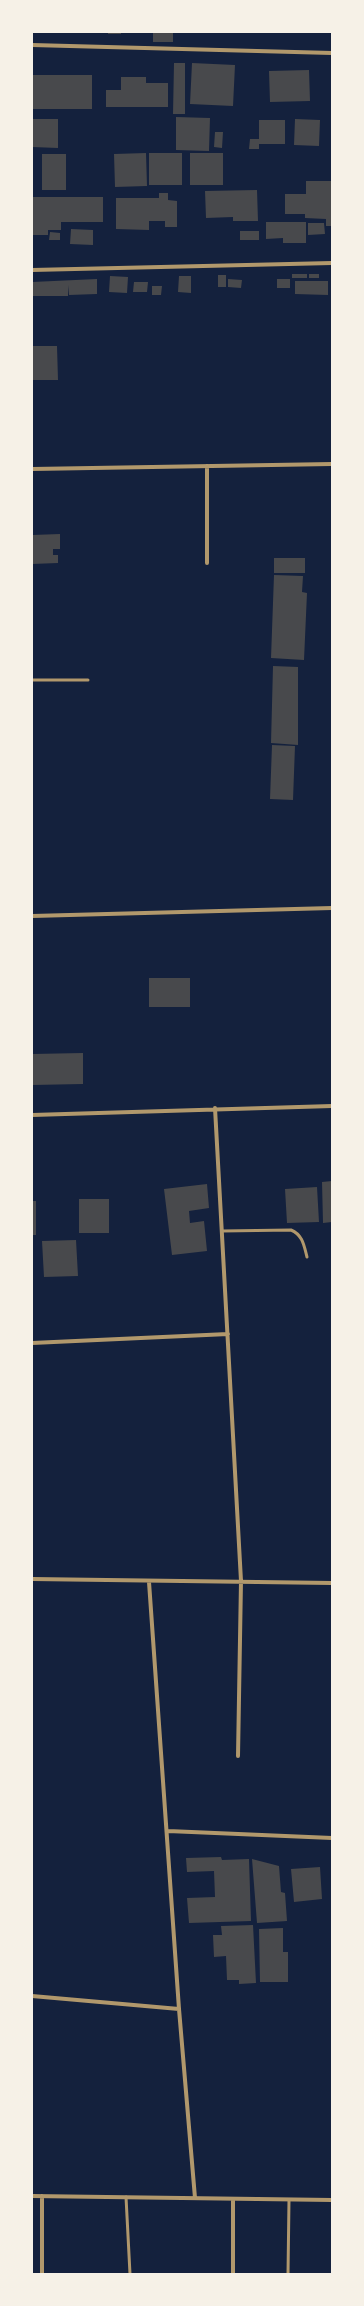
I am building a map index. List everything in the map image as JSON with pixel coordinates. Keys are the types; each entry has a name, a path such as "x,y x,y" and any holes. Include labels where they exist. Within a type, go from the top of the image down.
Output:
{"street":[{"path":"32,45 332,54"},
{"path":"32,270 332,263"},
{"path":"32,469 332,464"},
{"path":"207,466 207,563"},
{"path":"32,916 332,908"},
{"path":"32,1115 214,1108 332,1106"},
{"path":"214,1108 228,1334 240,1581 238,1756"},
{"path":"32,1343 228,1334"},
{"path":"32,1579 149,1582 240,1581 332,1583"},
{"path":"149,1582 168,1831 179,2009 195,2198"},
{"path":"168,1831 332,1838"},
{"path":"32,1996 179,2009"},
{"path":"32,2196 332,2200"},
{"path":"42,2196 42,2274"},
{"path":"233,2199 233,2274"}],"lane":[{"path":"32,680 88,680"},
{"path":"222,1231 291,1230 296,1232 302,1240 307,1257"},
{"path":"126,2197 130,2274"},
{"path":"288,2274 289,2200"}],"building":[{"path":"108,32 121,32 121,34 108,34"},
{"path":"153,32 173,32 173,42 153,42"},
{"path":"174,63 185,63 185,114 173,114"},
{"path":"192,63 235,65 233,106 190,104"},
{"path":"309,70 310,101 270,102 269,71"},
{"path":"32,75 92,75 92,109 32,109"},
{"path":"121,77 146,77 146,83 168,83 168,107 106,107 106,90 121,90"},
{"path":"176,117 210,118 209,151 176,150"},
{"path":"32,119 58,119 58,148 32,147"},
{"path":"295,119 320,120 319,146 294,145"},
{"path":"259,120 285,120 285,144 259,144 259,149 249,149 250,139 259,139"},
{"path":"215,132 223,132 222,148 214,147"},
{"path":"146,153 147,186 115,187 114,154"},
{"path":"149,153 182,153 182,185 149,185"},
{"path":"190,153 223,153 223,185 190,185"},
{"path":"42,154 66,154 66,190 42,190"},
{"path":"306,181 332,181 332,226 326,226 326,219 305,218 305,214 285,214 285,194 306,194"},
{"path":"257,190 258,221 233,221 233,217 206,218 205,191"},
{"path":"159,193 168,193 168,200 177,201 177,227 165,227 165,221 149,221 149,230 116,229 116,198 159,198"},
{"path":"32,197 103,197 103,222 61,222 61,230 48,230 48,235 33,235"},
{"path":"266,222 306,222 306,243 283,243 283,238 266,239"},
{"path":"308,223 324,223 325,234 308,235"},
{"path":"71,229 93,230 93,245 70,244"},
{"path":"240,231 259,231 259,240 240,240"},
{"path":"50,232 60,233 60,240 49,240"},
{"path":"292,274 307,274 307,278 292,278"},
{"path":"309,274 319,274 319,278 309,278"},
{"path":"218,275 226,275 226,287 218,287"},
{"path":"110,276 128,277 127,293 109,292"},
{"path":"179,276 191,276 191,293 178,292"},
{"path":"97,279 97,294 69,295 68,285 68,296 32,296 32,282"},
{"path":"228,279 242,280 241,288 228,287"},
{"path":"277,279 290,279 290,288 277,288"},
{"path":"295,281 328,281 328,295 295,294"},
{"path":"134,282 148,282 147,292 133,292"},
{"path":"152,286 162,286 161,295 152,295"},
{"path":"32,346 57,346 58,380 32,380"},
{"path":"60,534 60,549 53,549 53,555 58,555 58,563 32,564 32,535"},
{"path":"274,558 305,558 305,573 274,573"},
{"path":"274,575 303,576 302,592 307,593 304,660 271,658"},
{"path":"273,666 298,667 298,745 271,743"},
{"path":"272,745 295,746 293,800 270,799"},
{"path":"149,978 190,978 190,1007 149,1007"},
{"path":"83,1053 83,1084 32,1085 32,1054"},
{"path":"332,1181 332,1222 323,1223 322,1182"},
{"path":"207,1184 209,1208 189,1211 190,1223 204,1221 207,1251 172,1255 164,1189"},
{"path":"317,1187 319,1222 287,1223 285,1189"},
{"path":"79,1199 109,1199 109,1233 79,1233"},
{"path":"32,1201 36,1201 36,1235 32,1235"},
{"path":"76,1240 78,1276 44,1277 42,1241"},
{"path":"221,1857 222,1860 249,1859 251,1921 189,1923 187,1898 215,1897 214,1871 187,1872 186,1858"},
{"path":"252,1859 279,1866 281,1892 285,1893 287,1921 257,1923"},
{"path":"320,1867 322,1899 294,1902 291,1869"},
{"path":"253,1925 256,1983 239,1984 239,1980 227,1980 226,1956 214,1957 213,1935 222,1935 221,1926"},
{"path":"283,1928 283,1952 288,1952 288,1982 260,1982 259,1929"}]}
